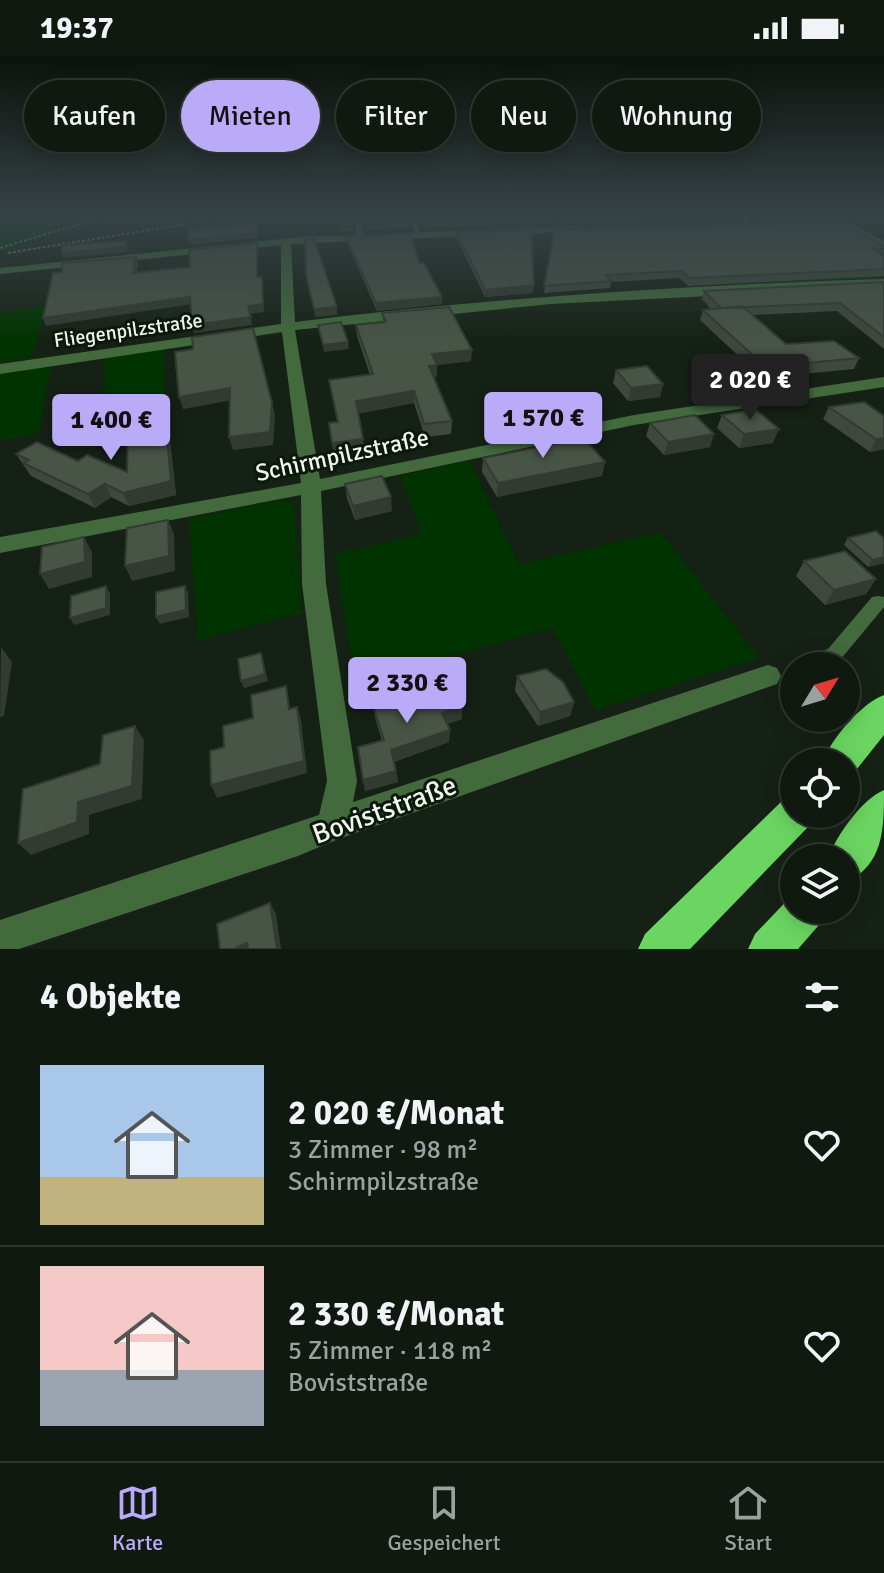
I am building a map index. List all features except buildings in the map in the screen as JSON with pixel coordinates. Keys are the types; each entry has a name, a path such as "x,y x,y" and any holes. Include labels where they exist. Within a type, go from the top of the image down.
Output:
{"highway":[{"path":"852,748 884,710"},
{"path":"859,844 884,809"},
{"path":"660,949 781,828"},
{"path":"770,949 792,924"}],"street":[{"path":"0,271 112,260"},
{"path":"286,260 288,327 311,485 314,584 342,781 332,825"},
{"name":"Fliegenpilzstraße","path":"0,369 288,327 632,294 884,283"},
{"name":"Schirmpilzstraße","path":"0,545 678,411 789,392 884,382"},
{"name":"Boviststraße","path":"0,938 88,906 298,840 332,825 780,672"}],"lane":[{"path":"836,652 878,602"}],"green space":[{"path":"48,305 31,358 0,362 0,312"},
{"path":"164,349 165,411 103,422 105,358"},
{"path":"51,367 39,433 0,440 0,374"},
{"path":"469,461 519,564 661,532 759,658 595,710 552,628 355,683 335,554 421,534 401,476"},
{"path":"280,500 294,504 302,613 198,640 189,519"}]}
